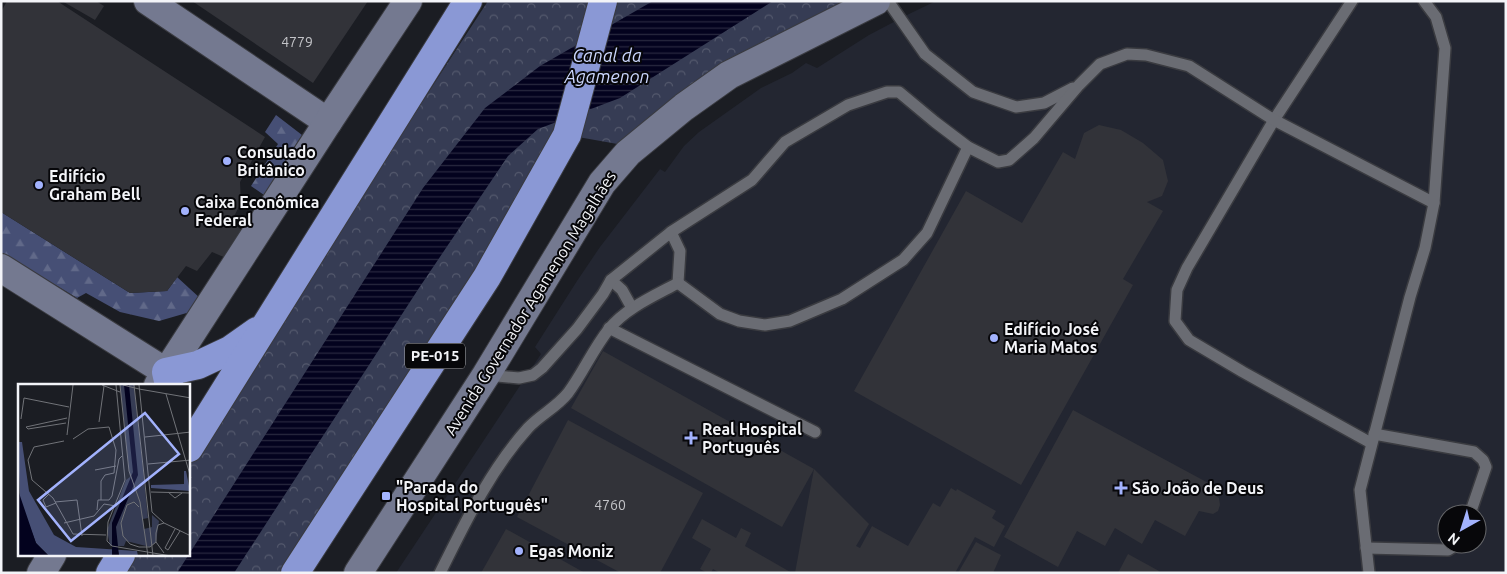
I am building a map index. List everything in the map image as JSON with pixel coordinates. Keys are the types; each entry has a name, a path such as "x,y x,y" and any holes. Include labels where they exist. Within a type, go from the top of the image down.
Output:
{"highway":[{"path":"190,446 468,1"},
{"name":"PE-015","path":"295,573 487,277 567,135 604,1"},
{"path":"164,381 230,350 266,324"},
{"path":"110,573 120,556"}],"main road":[{"path":"148,1 328,122"},
{"path":"1,268 164,381 328,122 408,1"},
{"name":"Avenida Governador Agamenon Magalhães","path":"358,573 486,375 602,183 628,153 729,75 876,1"},
{"path":"41,573 51,556"}],"lane":[{"path":"888,1 926,54 973,92 1016,107 1044,103 1079,85"},
{"path":"1352,1 1274,120 1187,268 1177,290 1175,321 1189,340 1243,372 1372,439 1474,452 1483,460 1486,467 1473,504"},
{"path":"1369,573 1360,490 1372,439 1425,248 1434,204 1445,48 1436,17 1424,1"},
{"path":"486,375 519,378 533,375 542,368 577,329 611,280 671,232 752,180 785,142 848,105 888,92 899,92 968,147 998,162 1009,160 1034,138 1079,85 1100,64 1127,54 1146,55 1189,66 1274,120 1434,204"},
{"path":"678,283 720,314 739,321 765,325 790,322 842,300 903,260 927,232 968,147"},
{"path":"671,232 680,251 678,283"},
{"path":"611,280 622,290 632,308"},
{"path":"440,573 479,498 498,467 529,427 558,404 568,392 609,328 632,308 678,283"},
{"path":"609,328 815,432"},
{"path":"1366,548 1437,550"}],"shaded area":[{"path":"936,1 1506,1 1506,573 396,573 541,354 535,347 577,281 600,247 660,169 665,172 684,146 699,132 761,88 792,73 806,63 817,68 869,35"}],"green space":[{"path":"488,1 875,1 623,145 567,135 295,573 115,573 125,556 190,556 190,457"},
{"path":"276,115 302,135 264,195 251,186 278,144 265,132"},
{"path":"1,212 130,293 167,291 177,277 201,299 190,312 159,321 120,312 86,293 77,298 1,252"}],"water":[{"name":"Canal da Agamenon","path":"653,1 773,1 620,98 538,129 508,156 419,288 234,573 177,573 188,556 190,556 190,553 423,188 485,108 540,66"}],"building":[{"path":"7,1 57,1 265,137 240,182 241,203 231,222 243,231 226,258 212,252 197,271 186,266 167,291 130,293 1,212 1,12"},
{"path":"62,1 96,1 104,6 95,20"},
{"path":"192,1 368,1 313,83"},
{"name":"Edifício José Maria Matos","path":"1099,125 1121,130 1143,143 1163,160 1168,181 1162,196 1147,202 1163,211 1123,279 1133,285 1021,485 854,391 966,191 1022,223 1063,152 1075,159 1084,133"},
{"name":"Real Hospital Português","path":"603,351 814,469 782,527 571,408"},
{"name":"São João de Deus","path":"1073,410 1212,485 1209,491 1219,498 1220,505 1218,511 1213,514 1199,511 1185,536 1155,520 1142,544 1115,528 1105,546 1077,531 1058,567 1004,537"},
{"name":"Real Hospital Português","path":"568,420 703,493 660,573 621,573 517,517"},
{"path":"814,469 869,524 856,546 860,548 872,526 908,546 933,503 940,507 951,488 956,491 957,489 996,511 992,518 1005,526 994,547 975,537 955,573 795,573"},
{"path":"702,519 736,538 741,528 751,533 745,546 792,573 720,573 713,569 711,573 707,573 700,569 711,549 692,538"},
{"name":"Egas Moniz","path":"506,529 585,573 481,573"},
{"path":"976,542 1001,555 993,573 958,573"},
{"path":"1128,554 1159,571 1158,573 1118,573"}],"place":[{"name":"Consulado Britânico","path":"227,161"},
{"name":"Edifício Graham Bell","path":"39,185"},
{"name":"Caixa Econômica Federal","path":"185,211"},
{"name":"Edifício José Maria Matos","path":"994,338"},
{"name":"Real Hospital Português","path":"691,438"},
{"name":"São João de Deus","path":"1121,488"},
{"name":"\"Parada do Hospital Português\"","path":"386,496"},
{"name":"Egas Moniz","path":"519,551"}]}
